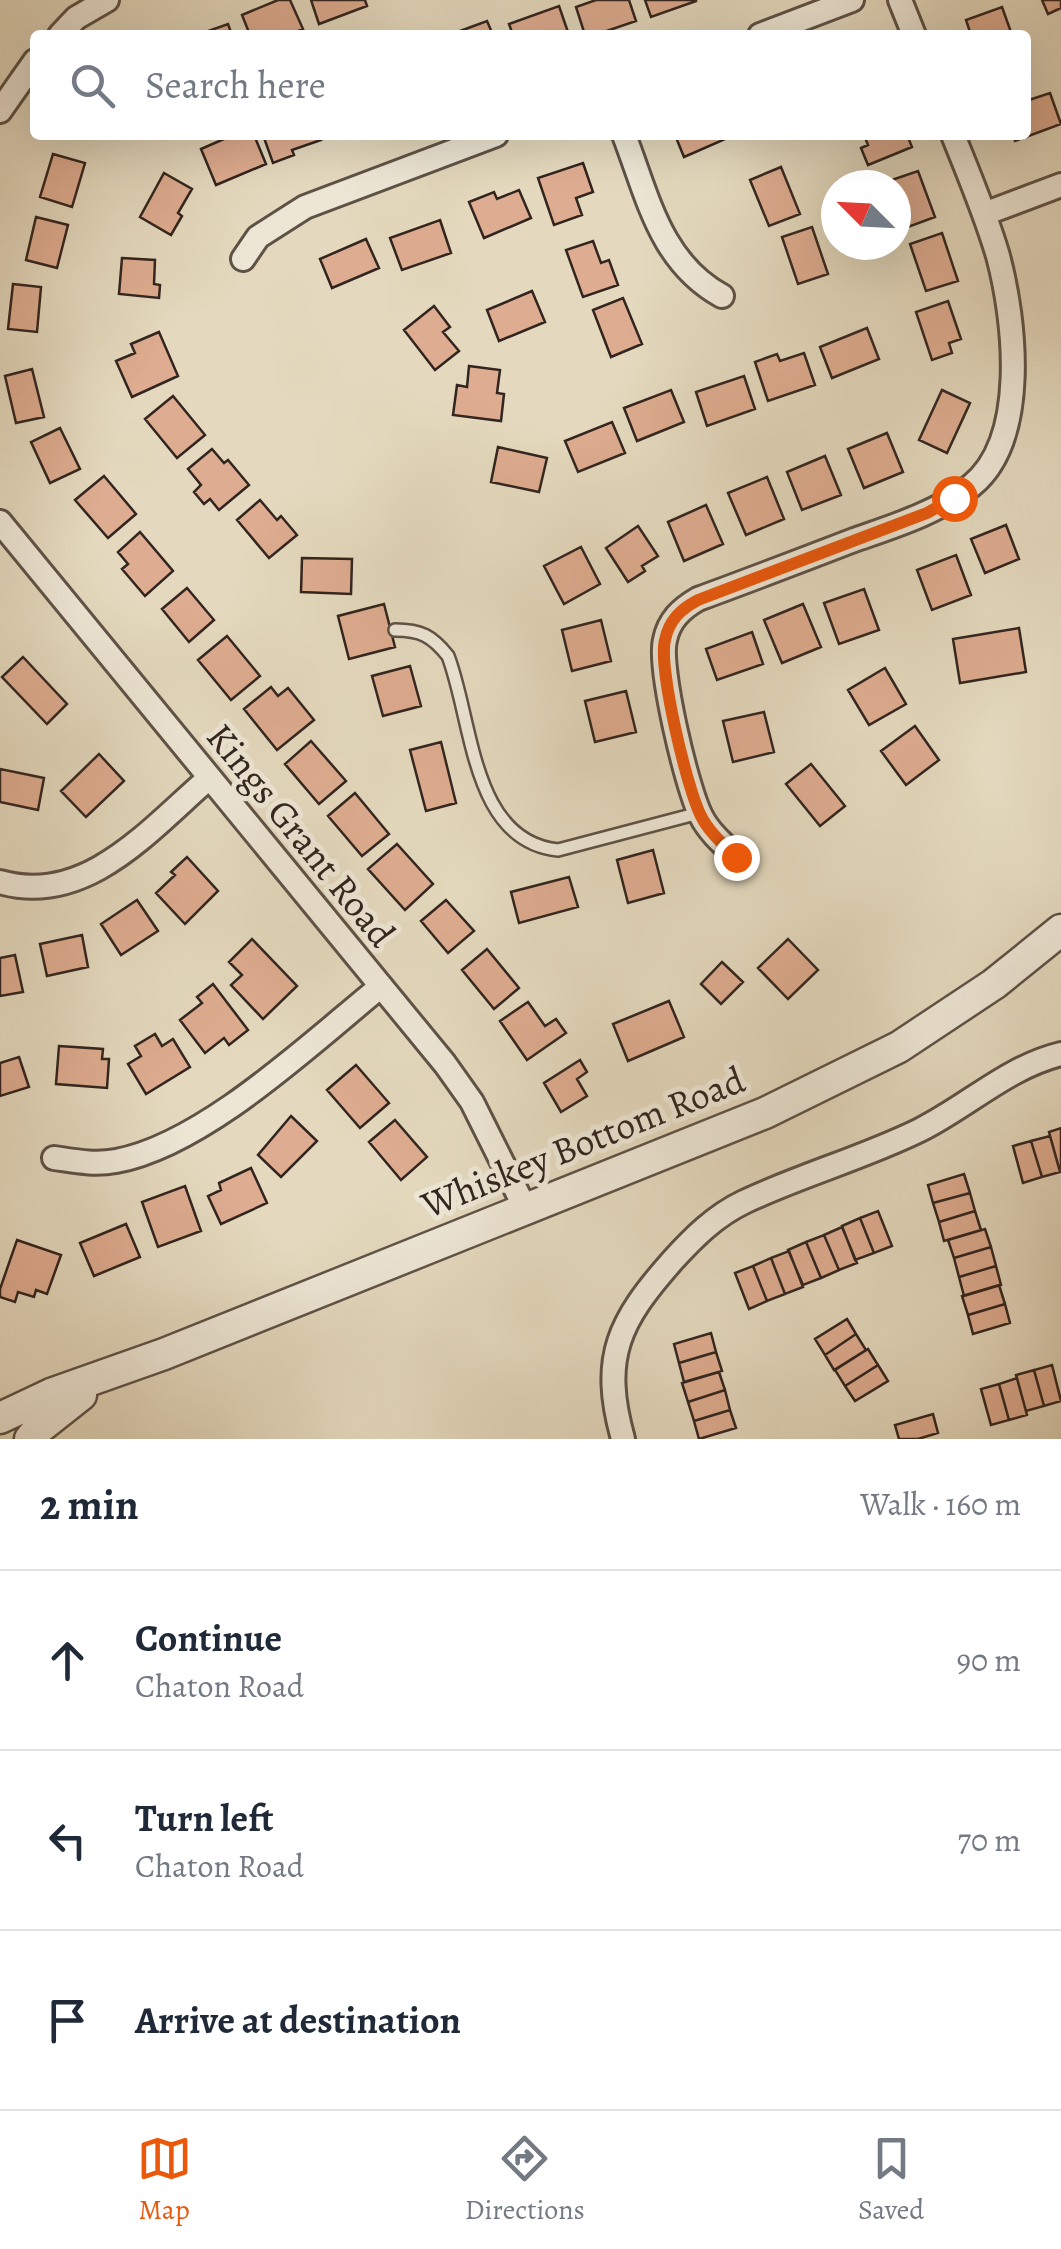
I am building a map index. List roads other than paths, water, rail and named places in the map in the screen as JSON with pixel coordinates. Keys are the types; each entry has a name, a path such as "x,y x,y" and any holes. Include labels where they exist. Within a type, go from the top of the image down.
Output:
{"street":[{"path":"66,18 107,0"},
{"path":"773,30 852,0"},
{"path":"900,0 912,30"},
{"path":"0,112 30,68"},
{"path":"243,259 258,237 304,207 483,140"},
{"path":"626,140 678,263 698,283 722,296"},
{"path":"736,857 710,831 699,813 689,782 663,652 665,637 682,608 927,513 974,484 1005,433 1012,402 1007,310 998,259 955,140"},
{"path":"984,214 1061,186"},
{"name":"Kings Grant Road","path":"0,522 446,1064 472,1102 525,1208"},
{"path":"0,882 39,888 89,876 116,858 209,778"},
{"name":"Whiskey Bottom Road","path":"0,1418 765,1112 883,1055 994,984 1061,930"},
{"path":"54,1158 92,1164 119,1161 198,1127 239,1101 380,986"},
{"path":"623,1439 612,1382 614,1358 624,1326 640,1297 714,1220 742,1203 923,1129 1009,1075 1061,1054"},
{"name":"Whiskey Bottom Road","path":"30,1439 61,1409 108,1376"}],"lane":[{"path":"395,630 418,630 435,640 448,656 486,793 505,824 521,838 540,848 558,850 699,813"}]}
